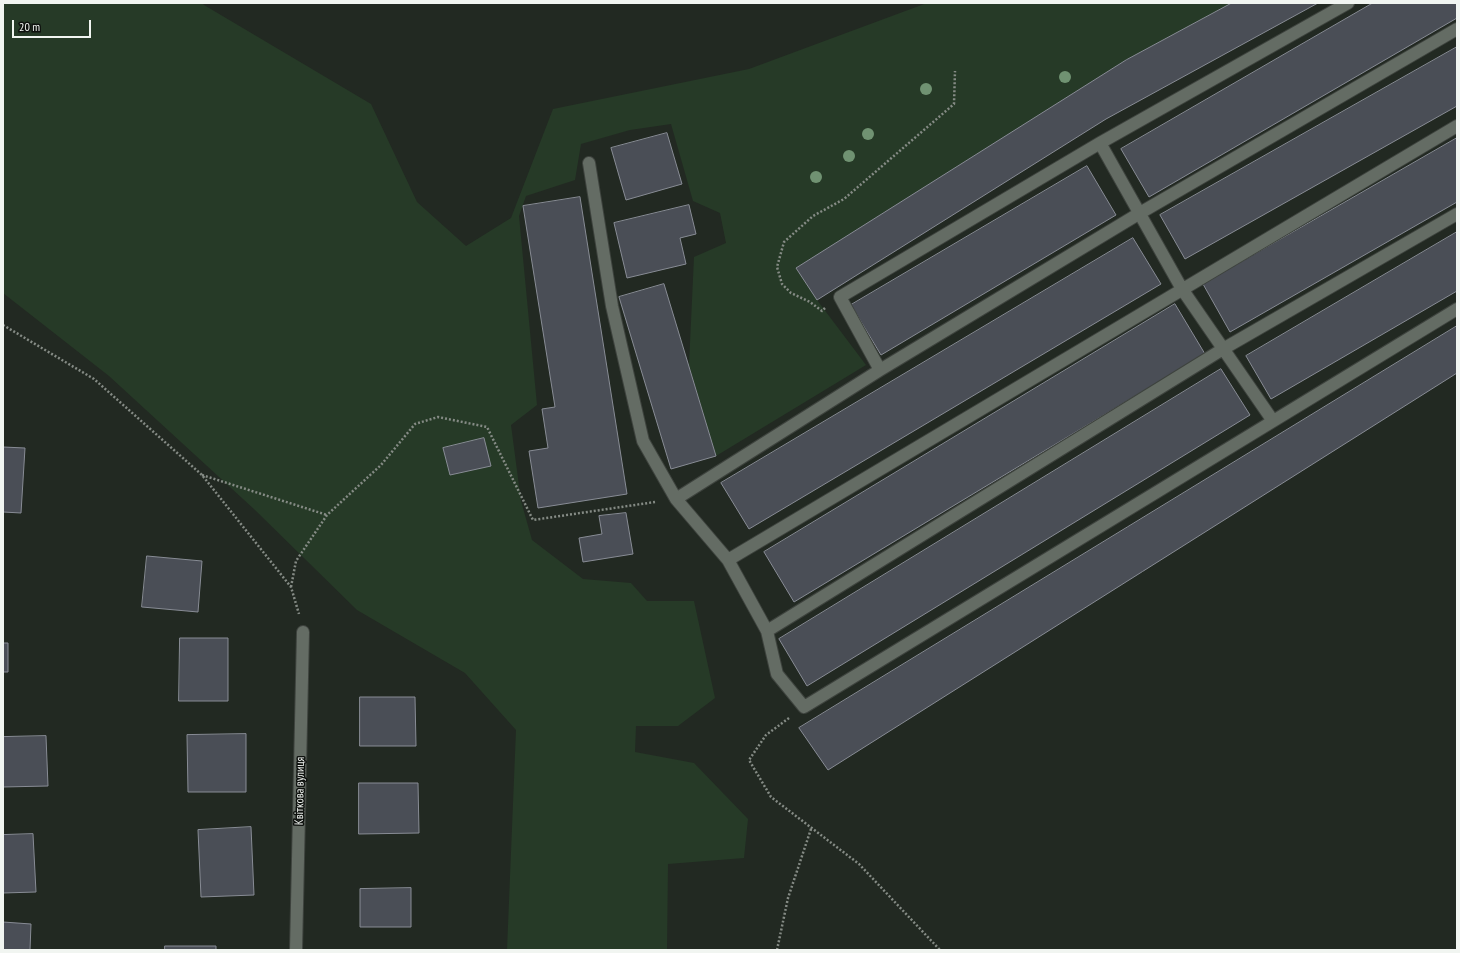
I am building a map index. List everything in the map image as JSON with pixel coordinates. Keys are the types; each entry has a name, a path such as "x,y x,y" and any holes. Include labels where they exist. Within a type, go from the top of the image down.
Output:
{"street":[{"path":"880,370 840,297 1100,143 1348,3"},
{"path":"676,499 880,370 1140,214 1457,29"},
{"path":"728,560 1457,126"},
{"path":"1100,143 1182,289 1273,421"},
{"path":"589,163 612,306 643,441 676,499 728,560 767,631 777,674 804,707 1457,309"},
{"path":"767,631 1223,349 1457,214"},
{"name":"Квіткова вулиця","path":"296,950 303,632"}],"path":[{"path":"822,310 810,302 791,293 782,284 777,267 784,242 813,216 844,198 954,104 955,71"},
{"path":"3,325 94,379 202,475 291,587 303,632"},
{"path":"291,587 296,561 327,515 381,465 415,424 438,417 487,427 533,520 676,499"},
{"path":"202,475 327,515"},
{"path":"804,707 766,735 749,760 771,797 811,829 859,864 940,950"},
{"path":"777,950 788,898 811,829"}],"green space":[{"path":"3,3 202,3 371,104 417,202 466,246 511,218 553,109 749,69 927,3 1232,3 1126,60 796,268 817,300 866,365 716,456 689,365 694,257 726,243 720,213 693,201 671,124 630,130 581,144 575,180 526,196 519,216 537,405 511,425 521,501 532,540 583,579 631,583 647,601 694,601 715,698 678,726 636,726 635,752 694,763 748,819 744,858 668,864 667,950 507,950 516,730 465,673 357,610 255,510 109,376 3,293"}],"building":[{"path":"1232,3 1318,3 1106,119 817,300 796,268 1126,60"},
{"path":"1373,3 1457,3 1457,18 1149,197 1121,149"},
{"path":"1457,47 1457,106 1185,259 1160,215"},
{"path":"667,133 682,184 626,200 611,148"},
{"path":"1457,138 1457,202 1230,332 1203,284"},
{"path":"1087,166 1116,215 881,355 851,305"},
{"path":"580,197 627,494 538,508 529,451 548,448 542,409 555,407 523,206"},
{"path":"689,205 696,234 680,238 686,264 627,278 614,223"},
{"path":"1457,232 1457,291 1271,399 1246,356"},
{"path":"1133,238 1161,284 749,529 721,483"},
{"path":"664,284 716,456 671,469 619,297"},
{"path":"1175,304 1205,354 794,602 764,552"},
{"path":"1457,326 1457,373 828,770 799,728"},
{"path":"1221,369 1250,415 807,686 779,639"},
{"path":"484,438 491,466 450,475 443,448"},
{"path":"3,447 25,448 21,513 3,512"},
{"path":"626,513 633,554 583,562 579,538 602,534 599,516"},
{"path":"147,556 202,561 198,612 142,607"},
{"path":"180,638 228,638 228,701 179,701"},
{"path":"3,643 8,643 8,672 3,672"},
{"path":"360,697 415,697 416,746 360,746"},
{"path":"246,734 246,792 188,792 187,735"},
{"path":"46,736 48,786 3,787 3,737"},
{"path":"359,783 418,783 419,833 359,834"},
{"path":"251,827 254,895 201,897 198,830"},
{"path":"33,834 36,892 3,893 3,835"},
{"path":"411,888 411,927 360,927 360,889"},
{"path":"3,922 31,924 30,950 3,950"},
{"path":"165,946 216,946 216,950 165,950"}]}
